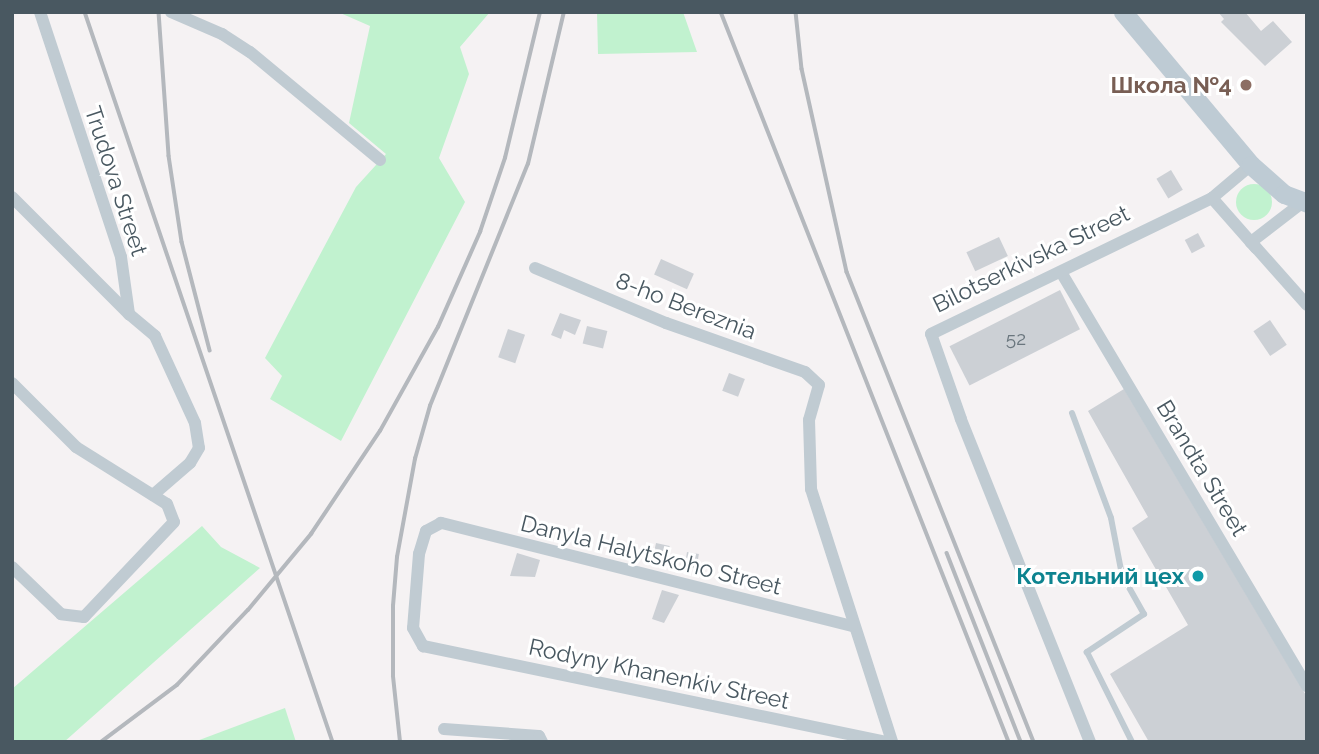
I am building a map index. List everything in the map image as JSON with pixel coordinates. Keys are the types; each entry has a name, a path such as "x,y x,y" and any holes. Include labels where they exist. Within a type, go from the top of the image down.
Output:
{"main road":[{"path":"1130,15 1251,166 1284,194 1305,203"}],"street":[{"name":"Trudova Street","path":"40,12 121,257 129,314"},
{"path":"171,12 222,34 380,160"},
{"name":"Bilotserkivska Street","path":"1090,742 931,334 1212,198 1251,166"},
{"path":"12,197 129,314 155,336 195,424 199,448 190,463 153,495"},
{"path":"1212,198 1307,305"},
{"path":"1251,242 1305,203"},
{"name":"8-ho Bereznia","path":"535,268 666,323 805,372 819,385 809,420 811,489 852,626"},
{"name":"Brandta Street","path":"1061,272 1307,686"},
{"path":"12,383 76,447 153,495 174,512 170,530 84,617 61,614 12,567"},
{"name":"Danyla Halytskoho Street","path":"423,646 413,628 419,554 426,531 441,523 852,626"},
{"path":"852,626 890,742"},
{"name":"Rodyny Khanenkiv Street","path":"423,646 890,742"},
{"path":"444,729 539,736 542,742"}],"lane":[{"path":"1072,413 1111,519 1122,575 1144,614 1087,652 1132,742"}],"green space":[{"path":"338,12 490,12 460,47 469,74 439,158 465,202 341,441 270,399 282,376 265,358 356,187 386,154 349,123 370,26"},
{"path":"597,12 683,12 697,52 598,54"},
{"path":"1254,184 1267,189 1272,202 1267,215 1254,220 1241,215 1236,202 1241,189"},
{"path":"202,526 221,547 260,568 64,742 12,742 12,689"},
{"path":"285,708 296,742 194,742"}],"building":[{"path":"1218,12 1245,12 1261,31 1273,21 1292,42 1265,66 1221,22 1224,19"},
{"path":"1171,170 1183,190 1168,198 1156,179"},
{"path":"1198,233 1205,246 1192,253 1185,240"},
{"path":"999,237 1008,256 975,271 966,252"},
{"path":"661,259 694,274 687,289 654,275"},
{"path":"1060,290 1080,329 969,385 950,346"},
{"path":"560,313 581,320 575,335 564,330 561,339 551,335"},
{"path":"1270,320 1287,345 1270,356 1253,331"},
{"path":"587,326 607,331 603,349 583,343"},
{"path":"508,329 525,335 515,363 498,357"},
{"path":"729,373 745,379 738,397 722,391"},
{"name":"Котельний цех","path":"1124,389 1307,697 1307,742 1149,742 1110,674 1188,625 1132,528 1148,517 1088,411"},
{"path":"656,543 670,546 666,562 653,559"},
{"path":"687,552 699,554 697,569 685,567"},
{"path":"517,553 540,560 535,577 510,576"},
{"path":"662,590 679,595 664,623 652,619"}],"railway":[{"path":"85,12 333,742"},
{"path":"159,12 169,156 182,242 210,350"},
{"path":"101,742 177,685 248,610 311,534 380,431 438,327 480,232 505,158 540,12"},
{"path":"400,742 393,676 393,606 397,557 415,459 430,406 528,164 564,12"},
{"path":"721,12 1009,742"},
{"path":"796,12 802,69 847,272 1034,742"},
{"path":"947,553 1021,742"}],"place":[{"name":"Школа №4","path":"1246,85"},
{"name":"Котельний цех","path":"1198,576"}]}
